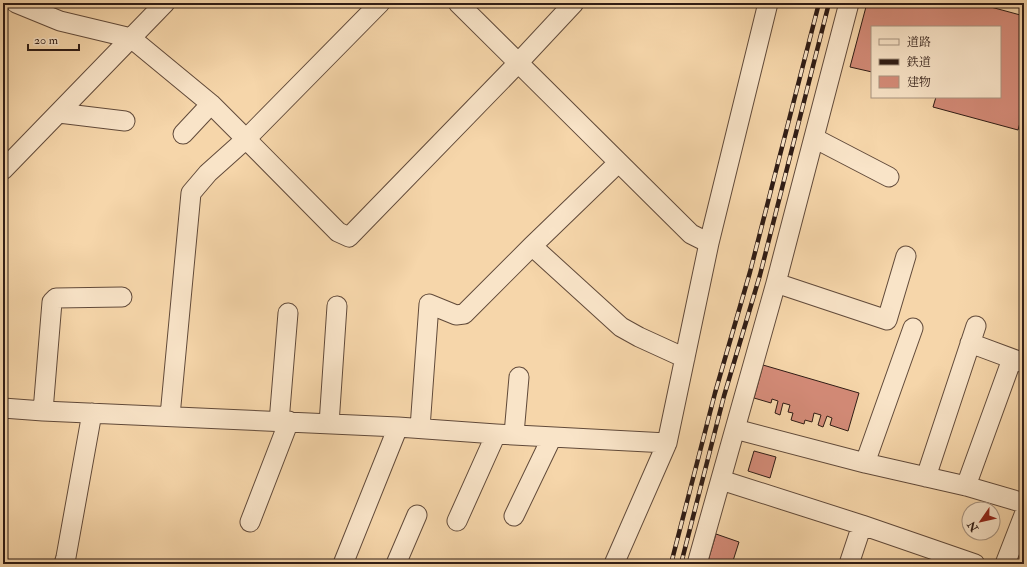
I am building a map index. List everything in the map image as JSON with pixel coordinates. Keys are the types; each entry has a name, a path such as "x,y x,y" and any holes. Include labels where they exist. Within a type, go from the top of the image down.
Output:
{"street":[{"path":"16,3 60,12 131,38 211,104 338,232 348,237 519,62 574,3"},
{"path":"3,170 165,3"},
{"path":"170,416 191,193 208,173 246,139 380,3"},
{"path":"458,3 691,234 710,243"},
{"path":"614,564 667,443 710,243 768,3"},
{"path":"697,564 776,283 849,3"},
{"path":"183,134 211,104"},
{"path":"59,113 125,121"},
{"path":"814,138 889,177"},
{"path":"420,428 429,304 456,315 464,314 618,162"},
{"path":"532,246 621,327 685,358"},
{"path":"776,283 887,320 906,256"},
{"path":"43,411 52,302 56,298 122,297"},
{"path":"329,424 337,306"},
{"path":"250,522 284,422 288,313"},
{"path":"865,463 913,328"},
{"path":"926,477 976,339 1018,361 966,486"},
{"path":"457,521 505,434 519,378"},
{"path":"3,408 420,428 667,443"},
{"path":"64,564 92,413"},
{"path":"343,564 398,427"},
{"path":"735,429 865,463 966,486 1024,503"},
{"path":"514,516 552,437"},
{"path":"721,480 862,525 975,564"},
{"path":"396,564 417,514"},
{"path":"1005,564 1024,515"},
{"path":"849,564 862,525"}],"building":[{"path":"867,3 976,3 1024,16 1024,112 1018,130 933,107 936,98 1001,98 1001,26 871,26 871,72 850,67"},
{"path":"763,365 859,393 848,431 830,425 832,418 827,416 823,427 818,425 821,415 814,413 812,422 805,420 804,424 791,420 793,413 788,412 790,405 783,403 780,415 775,413 778,401 772,399 771,403 754,398"},
{"path":"754,451 776,457 770,478 748,471"},
{"path":"716,534 739,542 732,564 717,564 708,561"}],"railway":[{"path":"671,564 715,393 750,272 819,3"},
{"path":"681,564 724,396 760,275 829,3"}]}
